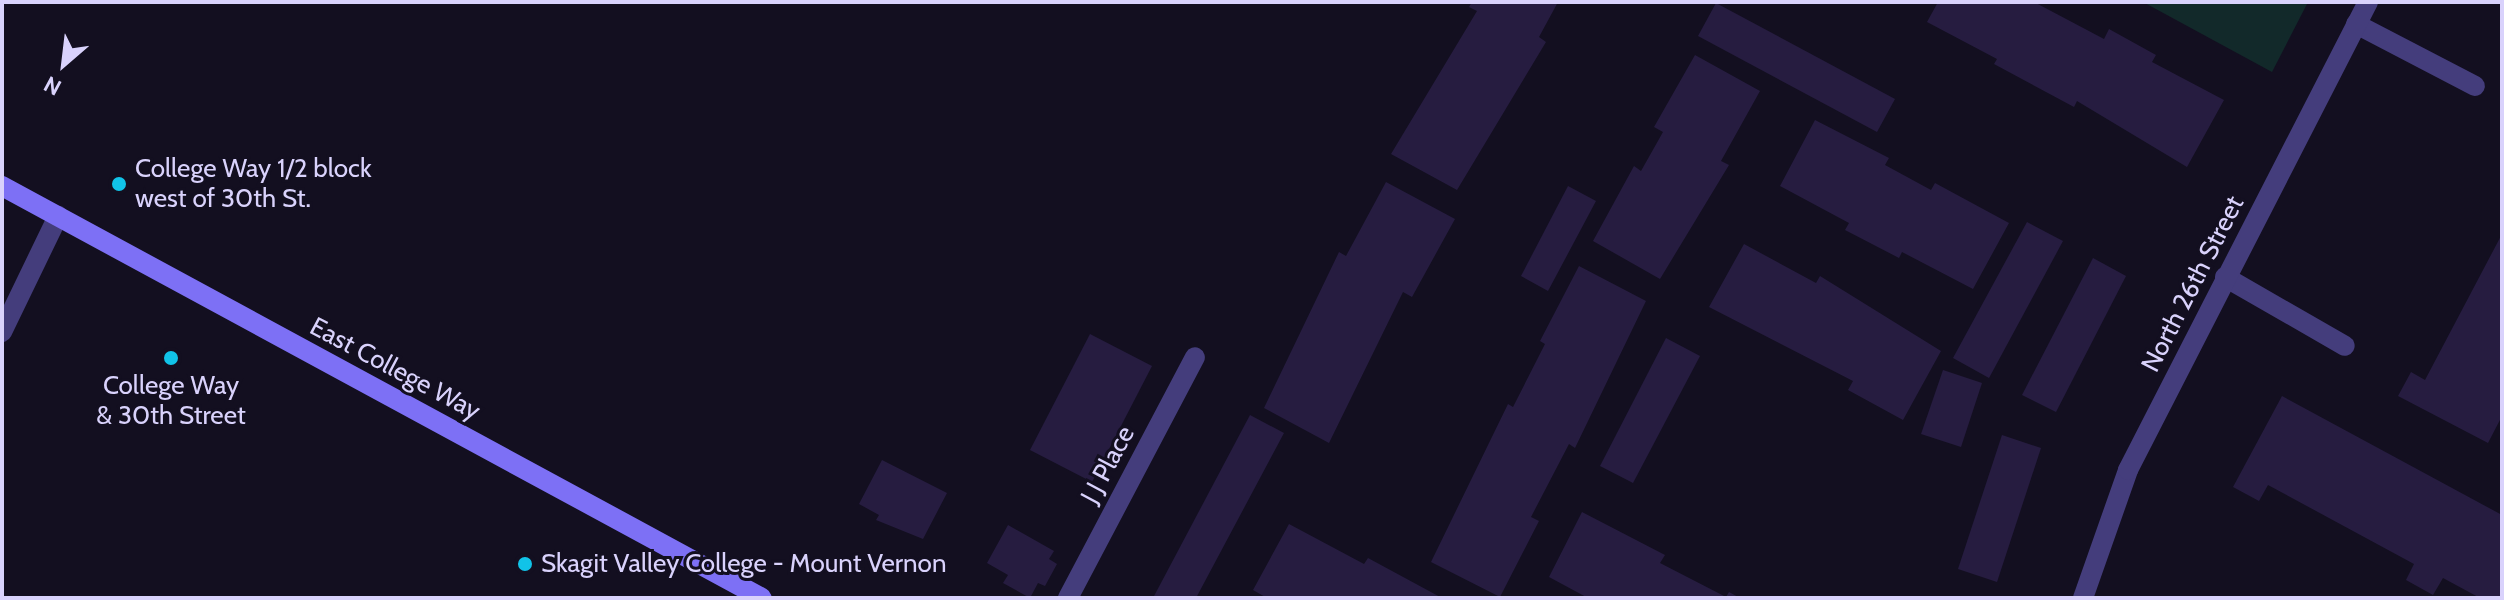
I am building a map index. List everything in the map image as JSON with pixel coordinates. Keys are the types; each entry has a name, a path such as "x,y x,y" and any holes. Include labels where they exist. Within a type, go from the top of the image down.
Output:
{"main road":[{"name":"East College Way","path":"2,186 762,598"}],"street":[{"name":"North 26th Street","path":"2083,598 2128,470 2368,2"},
{"path":"2356,24 2475,86"},
{"path":"2,332 58,216"},
{"path":"2225,277 2345,346"},
{"name":"J J Place","path":"1068,598 1195,357"}],"green space":[{"path":"2143,2 2308,2 2272,72"}],"building":[{"path":"1472,2 1558,2 1539,37 1546,42 1457,190 1391,154 1477,11 1469,7"},
{"path":"1938,2 2034,2 2104,39 2109,29 2156,55 2152,62 2224,100 2187,167 2077,101 2074,107 1994,64 1997,59 1927,22"},
{"path":"1716,3 1895,99 1877,132 1698,36"},
{"path":"1695,55 1760,91 1721,161 1729,165 1660,279 1593,241 1634,166 1641,171 1663,132 1654,127"},
{"path":"1815,120 1889,158 1885,165 1931,190 1935,183 2009,223 1973,289 1902,252 1899,258 1845,230 1849,223 1780,186"},
{"path":"1386,182 1455,219 1412,297 1403,292 1329,443 1264,408 1339,252 1346,256"},
{"path":"1568,186 1596,201 1548,291 1521,276"},
{"path":"2027,222 2063,241 1989,378 1953,358"},
{"path":"2502,234 2502,416 2488,443 2398,396 2411,372 2425,380"},
{"path":"1744,244 1816,283 1820,276 1941,351 1903,420 1848,390 1853,381 1709,307"},
{"path":"2093,258 2126,276 2056,412 2022,395"},
{"path":"1579,266 1646,301 1575,448 1569,444 1531,517 1539,521 1500,597 1431,562 1508,404 1513,407 1545,344 1540,341"},
{"path":"1090,334 1152,366 1092,482 1030,450"},
{"path":"1666,338 1700,356 1633,483 1600,466"},
{"path":"1943,370 1982,383 1961,447 1921,434"},
{"path":"2282,396 2502,515 2502,598 2480,598 2443,578 2433,595 2406,580 2414,564 2268,485 2259,501 2233,487"},
{"path":"1250,415 1284,433 1196,598 1153,598"},
{"path":"2002,435 2041,448 1997,582 1958,569"},
{"path":"882,460 947,493 923,539 876,520 879,515 859,504"},
{"path":"1582,512 1665,555 1660,563 1726,597 1729,592 1740,598 1588,598 1549,577"},
{"path":"1289,524 1364,564 1368,558 1442,598 1267,598 1253,590"},
{"path":"1008,525 1054,551 1049,559 1057,564 1045,586 1038,583 1030,598 1003,583 1008,575 987,563"}],"place":[{"name":"College Way 1/2 block west of 30th St.","path":"119,184"},
{"name":"College Way & 30th Street","path":"171,358"},
{"name":"Skagit Valley College - Mount Vernon","path":"525,564"}]}
